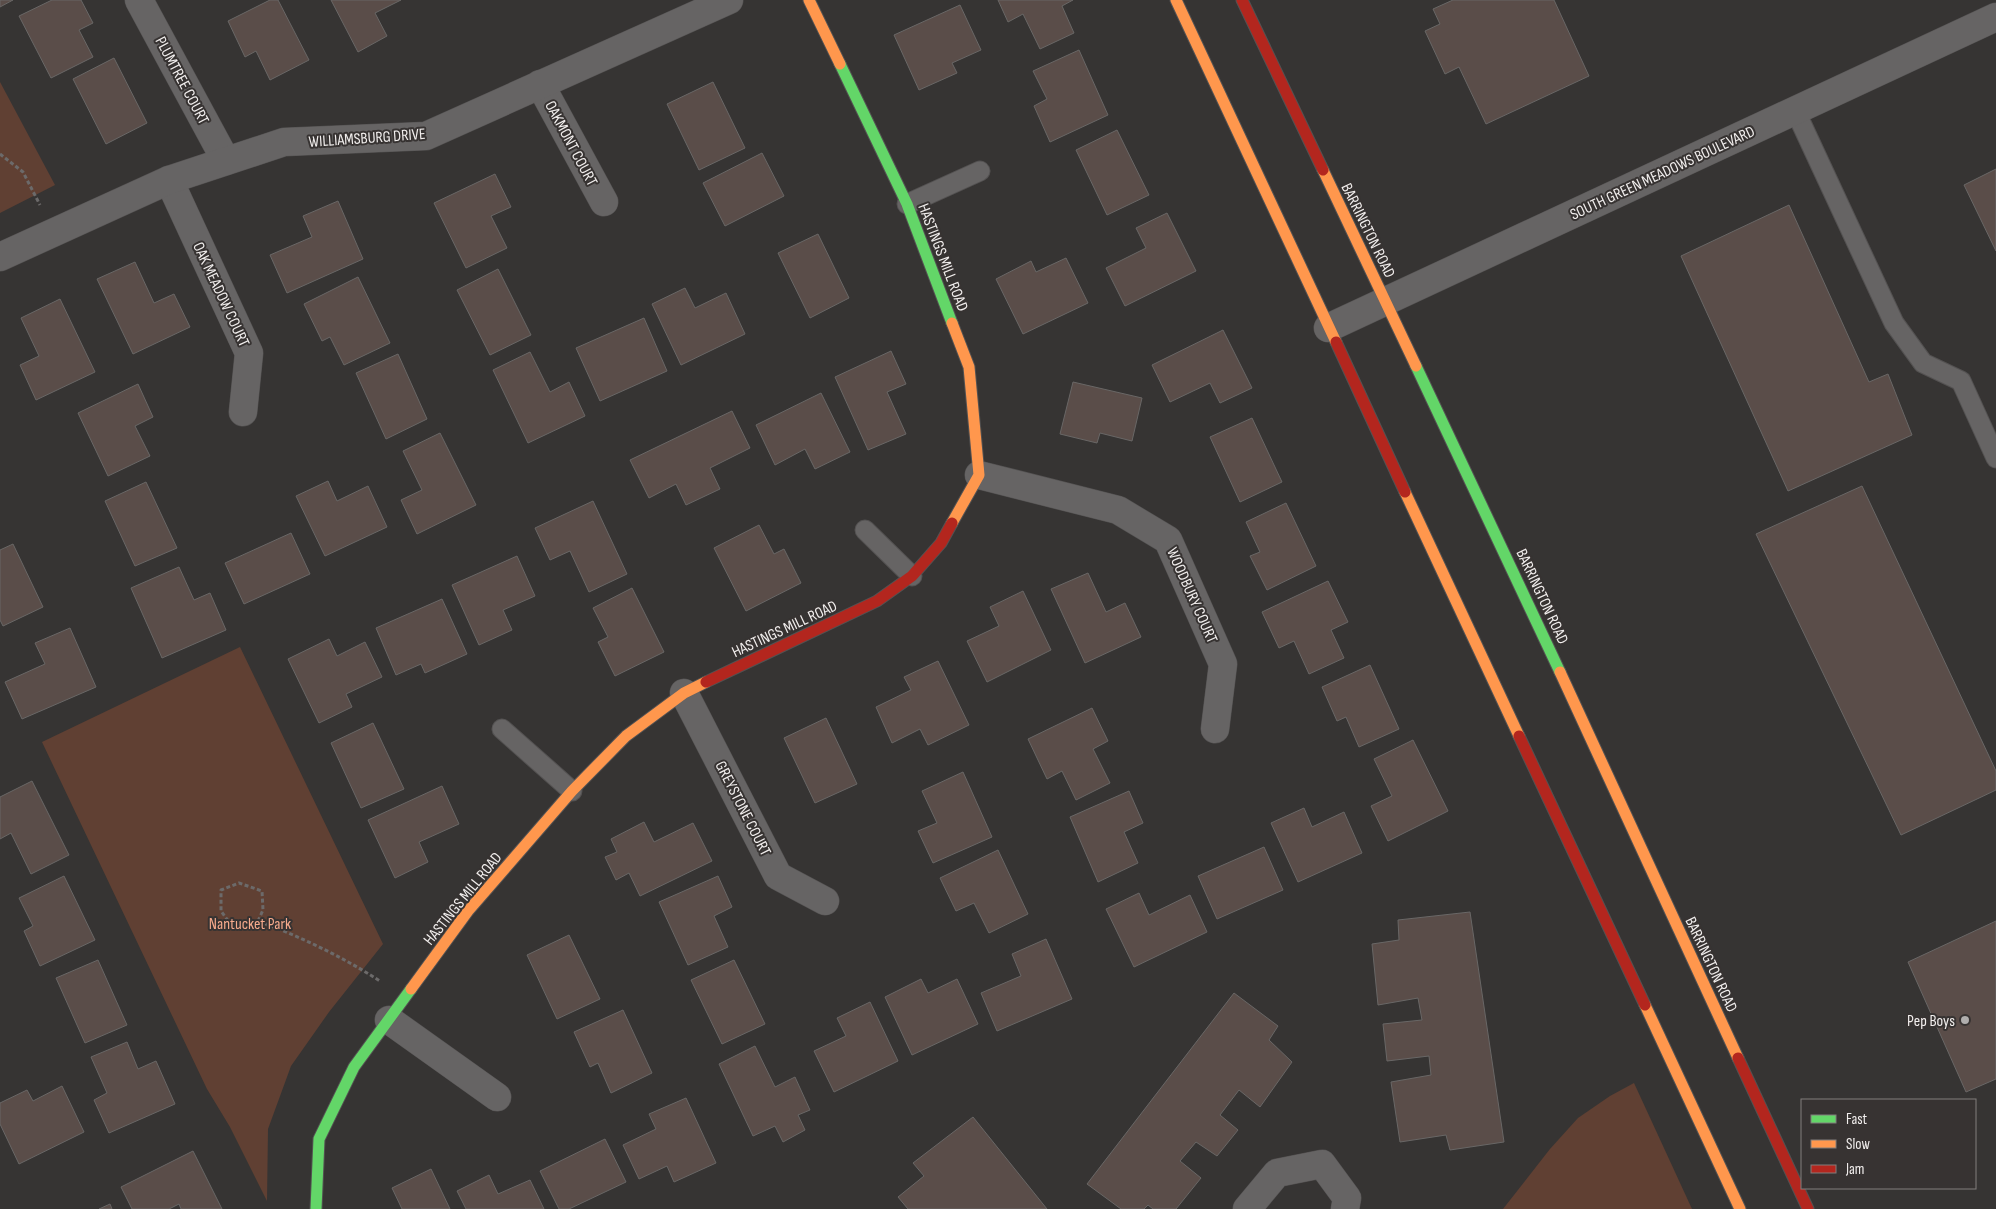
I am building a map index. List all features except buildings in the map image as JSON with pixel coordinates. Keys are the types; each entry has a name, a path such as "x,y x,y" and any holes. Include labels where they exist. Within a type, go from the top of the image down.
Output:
{"main road":[{"name":"HASTINGS MILL ROAD","path":"316,1209 319,1139 354,1067 468,911 572,792 626,736 684,693 877,601 912,576 941,543 979,475 969,367 907,204 809,0"},
{"path":"1176,0 1740,1209"},
{"name":"BARRINGTON ROAD","path":"1242,0 1520,585 1808,1209"}],"street":[{"name":"PLUMTREE COURT","path":"140,0 226,161"},
{"name":"WILLIAMSBURG DRIVE","path":"0,257 169,180 284,142 426,136 728,0"},
{"name":"SOUTH GREEN MEADOWS BOULEVARD","path":"1328,328 1996,17"},
{"name":"OAKMONT COURT","path":"540,84 604,202"},
{"name":"OAK MEADOW COURT","path":"169,180 249,353 243,412"},
{"name":"WOODBURY COURT","path":"979,475 1118,510 1168,540 1223,664 1215,729"},
{"name":"GREYSTONE COURT","path":"684,693 778,876 825,901"},
{"path":"389,1020 497,1097"},
{"path":"1248,1209 1277,1173 1322,1164 1347,1198 1345,1209"}],"lane":[{"path":"1795,110 1894,323 1924,363 1961,382 1996,458"},
{"path":"907,204 980,171"},
{"path":"865,530 912,576"},
{"path":"502,729 572,792"}],"path":[{"path":"0,154 23,172 55,232"},
{"path":"240,883 262,891 263,910 258,921 249,927 231,925 221,911 221,890 240,883"},
{"path":"258,921 346,960 405,998"}],"green space":[{"path":"0,82 55,185 0,213"},
{"name":"Nantucket Park","path":"240,647 383,944 329,1012 291,1066 268,1129 267,1201 230,1127 207,1089 42,742"},
{"path":"1634,1083 1692,1209 1503,1209 1550,1149 1578,1118 1610,1096"}],"traffic: fast":[{"path":"840,64 907,204 952,323"},
{"path":"1416,366 1560,672"},
{"path":"316,1209 319,1139 354,1067 411,989"}],"traffic: slow":[{"path":"809,0 840,64"},
{"path":"1176,0 1336,342"},
{"path":"1323,170 1416,366"},
{"path":"952,323 969,367 979,475 952,523"},
{"path":"1405,492 1519,736"},
{"path":"1560,672 1738,1058"},
{"path":"411,989 468,911 572,791 626,736 684,693 706,682"},
{"path":"1645,1005 1740,1209"}],"traffic: jam":[{"path":"1242,0 1323,170"},
{"path":"1336,342 1405,492"},
{"path":"706,682 877,601 912,576 941,543 952,523"},
{"path":"1519,736 1645,1005"},
{"path":"1738,1058 1808,1209"}],"place":[{"name":"Pep Boys","path":"1965,1020"}]}
